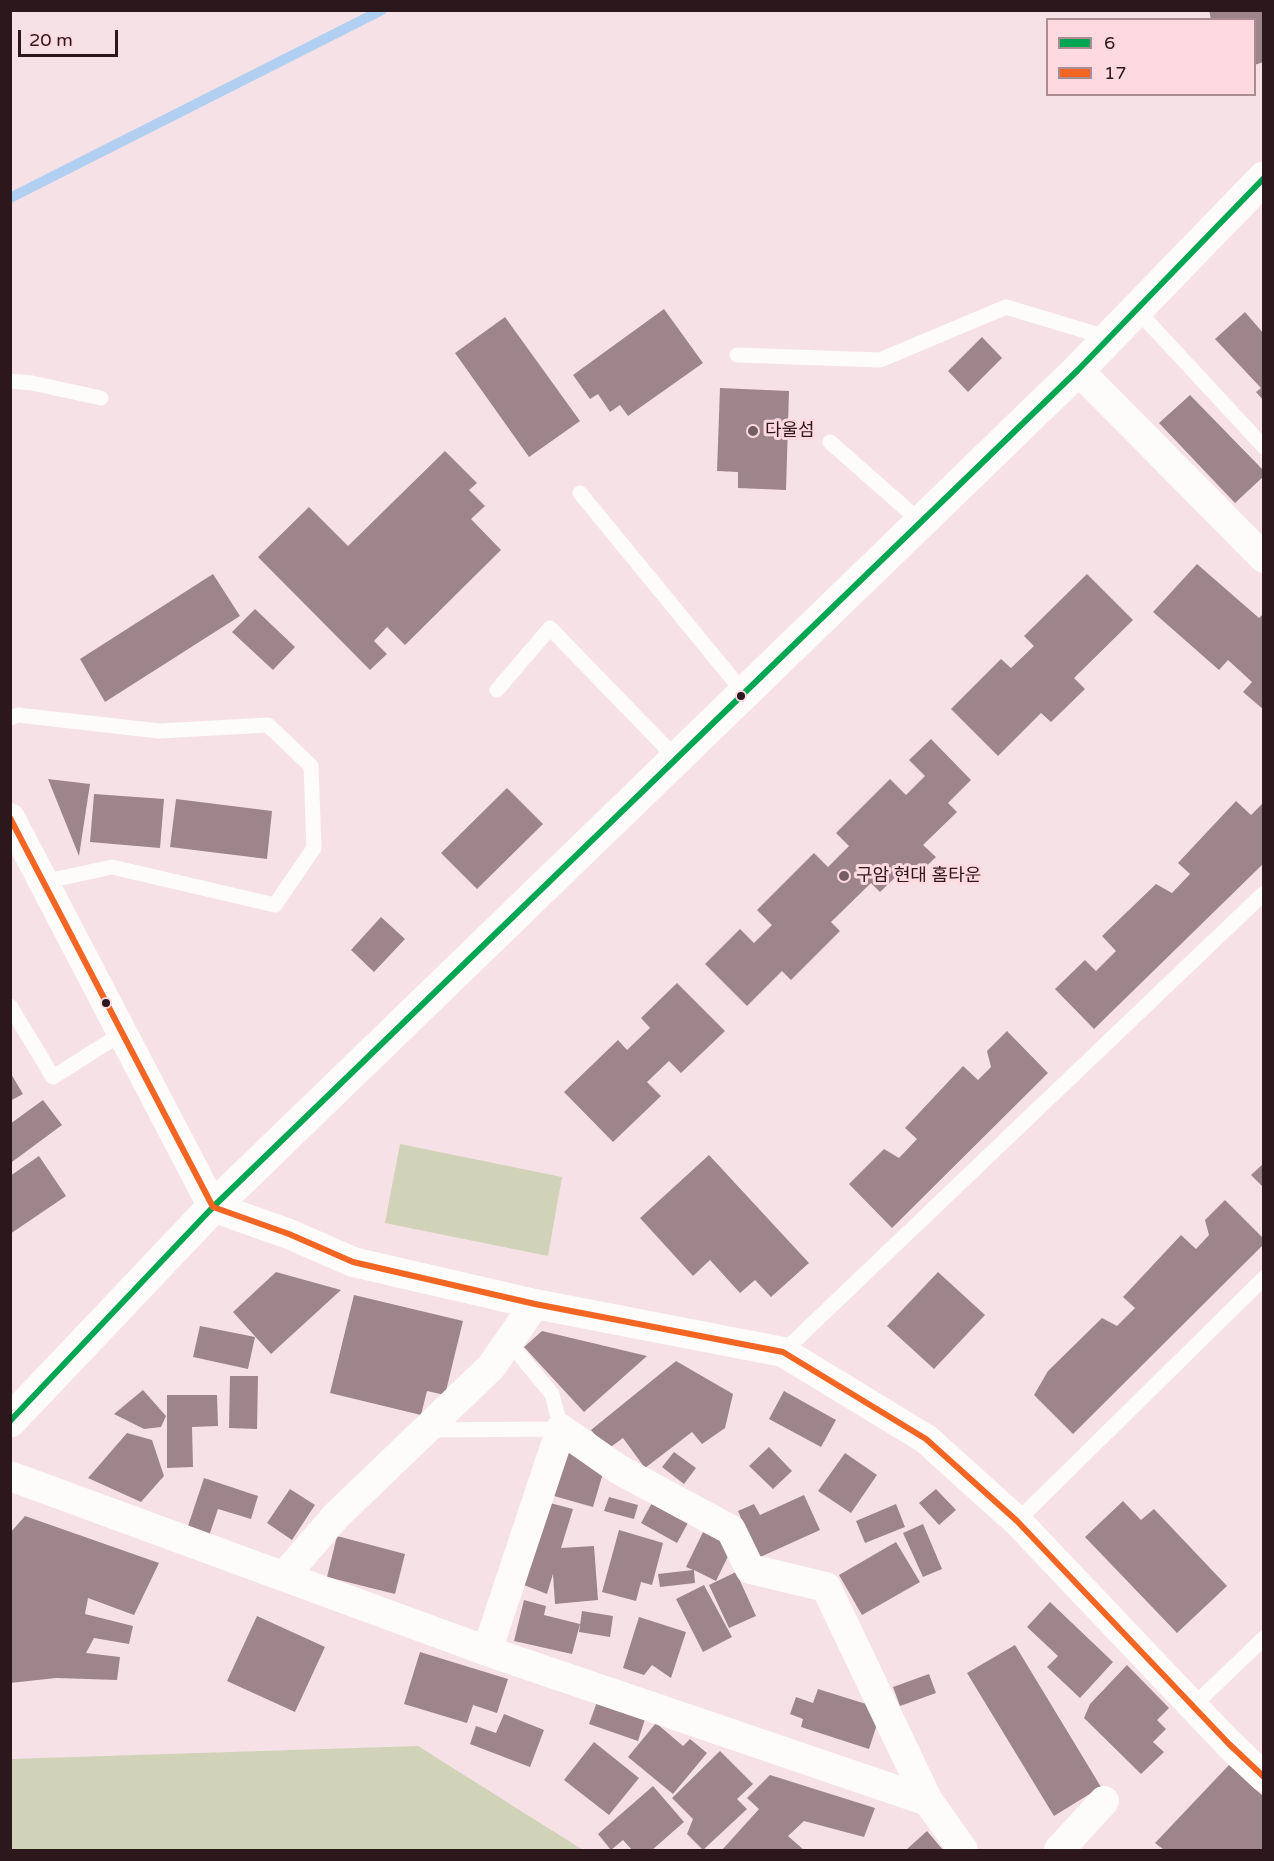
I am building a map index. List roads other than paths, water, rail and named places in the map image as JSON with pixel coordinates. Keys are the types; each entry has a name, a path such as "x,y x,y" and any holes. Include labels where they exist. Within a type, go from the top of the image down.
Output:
{"street":[{"path":"10,1421 213,1207 1078,370 1263,178"},
{"path":"1078,370 1263,558"},
{"path":"10,818 213,1207 289,1234 353,1262 535,1304 783,1352 926,1439 1017,1521 1194,1705 1228,1744 1263,1777"},
{"path":"284,1576 337,1515 491,1367 535,1304"},
{"path":"487,1651 561,1429 618,1469 731,1530 750,1569 826,1587 928,1801 963,1851"},
{"path":"10,1476 487,1651 928,1801"},
{"path":"1059,1851 1104,1801"}],"lane":[{"path":"737,355 880,360 1006,307 1109,338"},
{"path":"1136,309 1263,447"},
{"path":"10,381 32,382 101,398"},
{"path":"830,442 921,522"},
{"path":"580,493 744,693"},
{"path":"497,690 550,628 677,759"},
{"path":"10,718 18,715 159,731 268,725 310,766 314,848 275,905 112,867 44,882"},
{"path":"783,1352 1263,893"},
{"path":"10,1006 53,1077 123,1032"},
{"path":"1017,1521 1263,1278"},
{"path":"426,1430 561,1429 552,1394 509,1342"},
{"path":"1194,1705 1263,1638"}],"waterway":[{"path":"10,198 382,10"}],"place":[{"name":"다울섬","path":"753,431"},
{"name":"구암 현대 홈타운","path":"844,876"}]}
